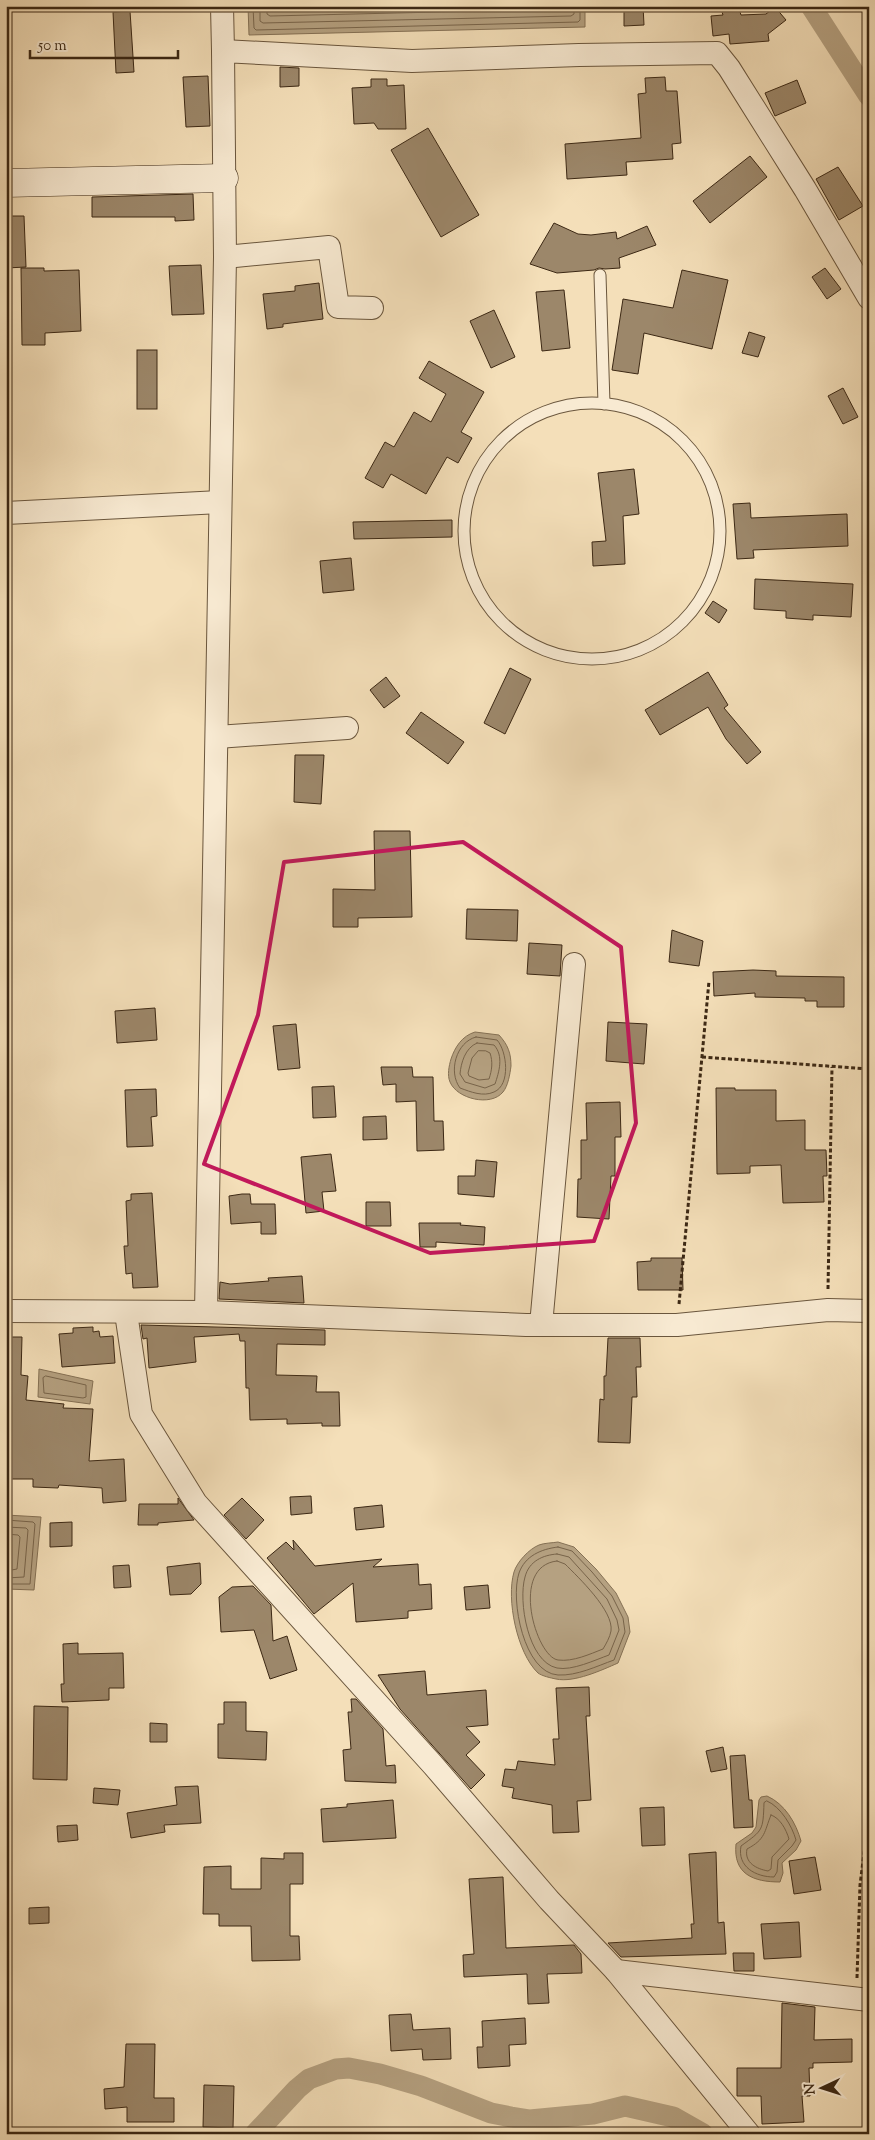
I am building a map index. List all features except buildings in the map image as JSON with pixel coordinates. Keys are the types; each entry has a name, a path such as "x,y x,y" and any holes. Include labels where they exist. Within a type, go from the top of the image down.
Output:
{"street":[{"path":"206,1312 225,257 222,6"},
{"path":"223,51 412,61 579,55 717,53 729,68 806,189 869,298"},
{"path":"6,183 224,178"},
{"path":"225,257 329,247 338,308 372,308"},
{"path":"6,513 220,502"},
{"path":"216,737 347,728"},
{"path":"541,1325 574,964"},
{"path":"6,1312 206,1312 541,1325 677,1325 828,1310 869,1311"},
{"path":"126,1313 141,1414 196,1503 433,1765 549,1900 616,1971 749,2134"},
{"path":"616,1971 862,1999"}],"lane":[{"path":"600,275 604,404"},
{"path":"584,403 604,404 624,407 652,418 676,435 690,450 702,466 717,504 719,544 716,563 709,582 687,616 673,630 657,642 629,654 600,659 580,659 560,655 529,642 507,627 494,612 473,578 465,539 465,519 468,499 484,462 511,432 527,420 564,406 584,403"}],"path":[{"path":"677,1325 709,981"},
{"path":"702,1057 869,1069"},
{"path":"828,1310 832,1067"},
{"path":"862,1999 860,1885 869,1813"}],"highlighted area":[{"path":"463,842 621,947 636,1123 594,1241 430,1253 204,1164 258,1015 284,862"}],"water":[{"path":"248,6 585,6 585,27 249,35"},
{"path":"475,1032 499,1035 510,1053 511,1066 506,1087 498,1097 483,1100 467,1097 454,1088 450,1082 448,1073 455,1050 463,1039"},
{"path":"39,1369 93,1381 90,1404 38,1397"},
{"path":"6,1515 41,1517 34,1590 6,1589"},
{"path":"558,1542 574,1547 616,1593 628,1617 630,1632 618,1663 588,1675 563,1680 538,1673 524,1653 515,1625 511,1596 514,1572 524,1556 539,1545"},
{"path":"767,1796 779,1804 789,1815 801,1841 796,1850 782,1863 783,1873 780,1882 753,1878 741,1869 736,1854 736,1844 752,1833 756,1827 759,1800 761,1797"}],"waterway":[{"path":"811,6 869,96"},
{"path":"255,2134 297,2089 309,2079 336,2069 349,2068 380,2074 421,2086 491,2113 511,2117 530,2120 593,2114 625,2106 673,2117 703,2134"}]}
